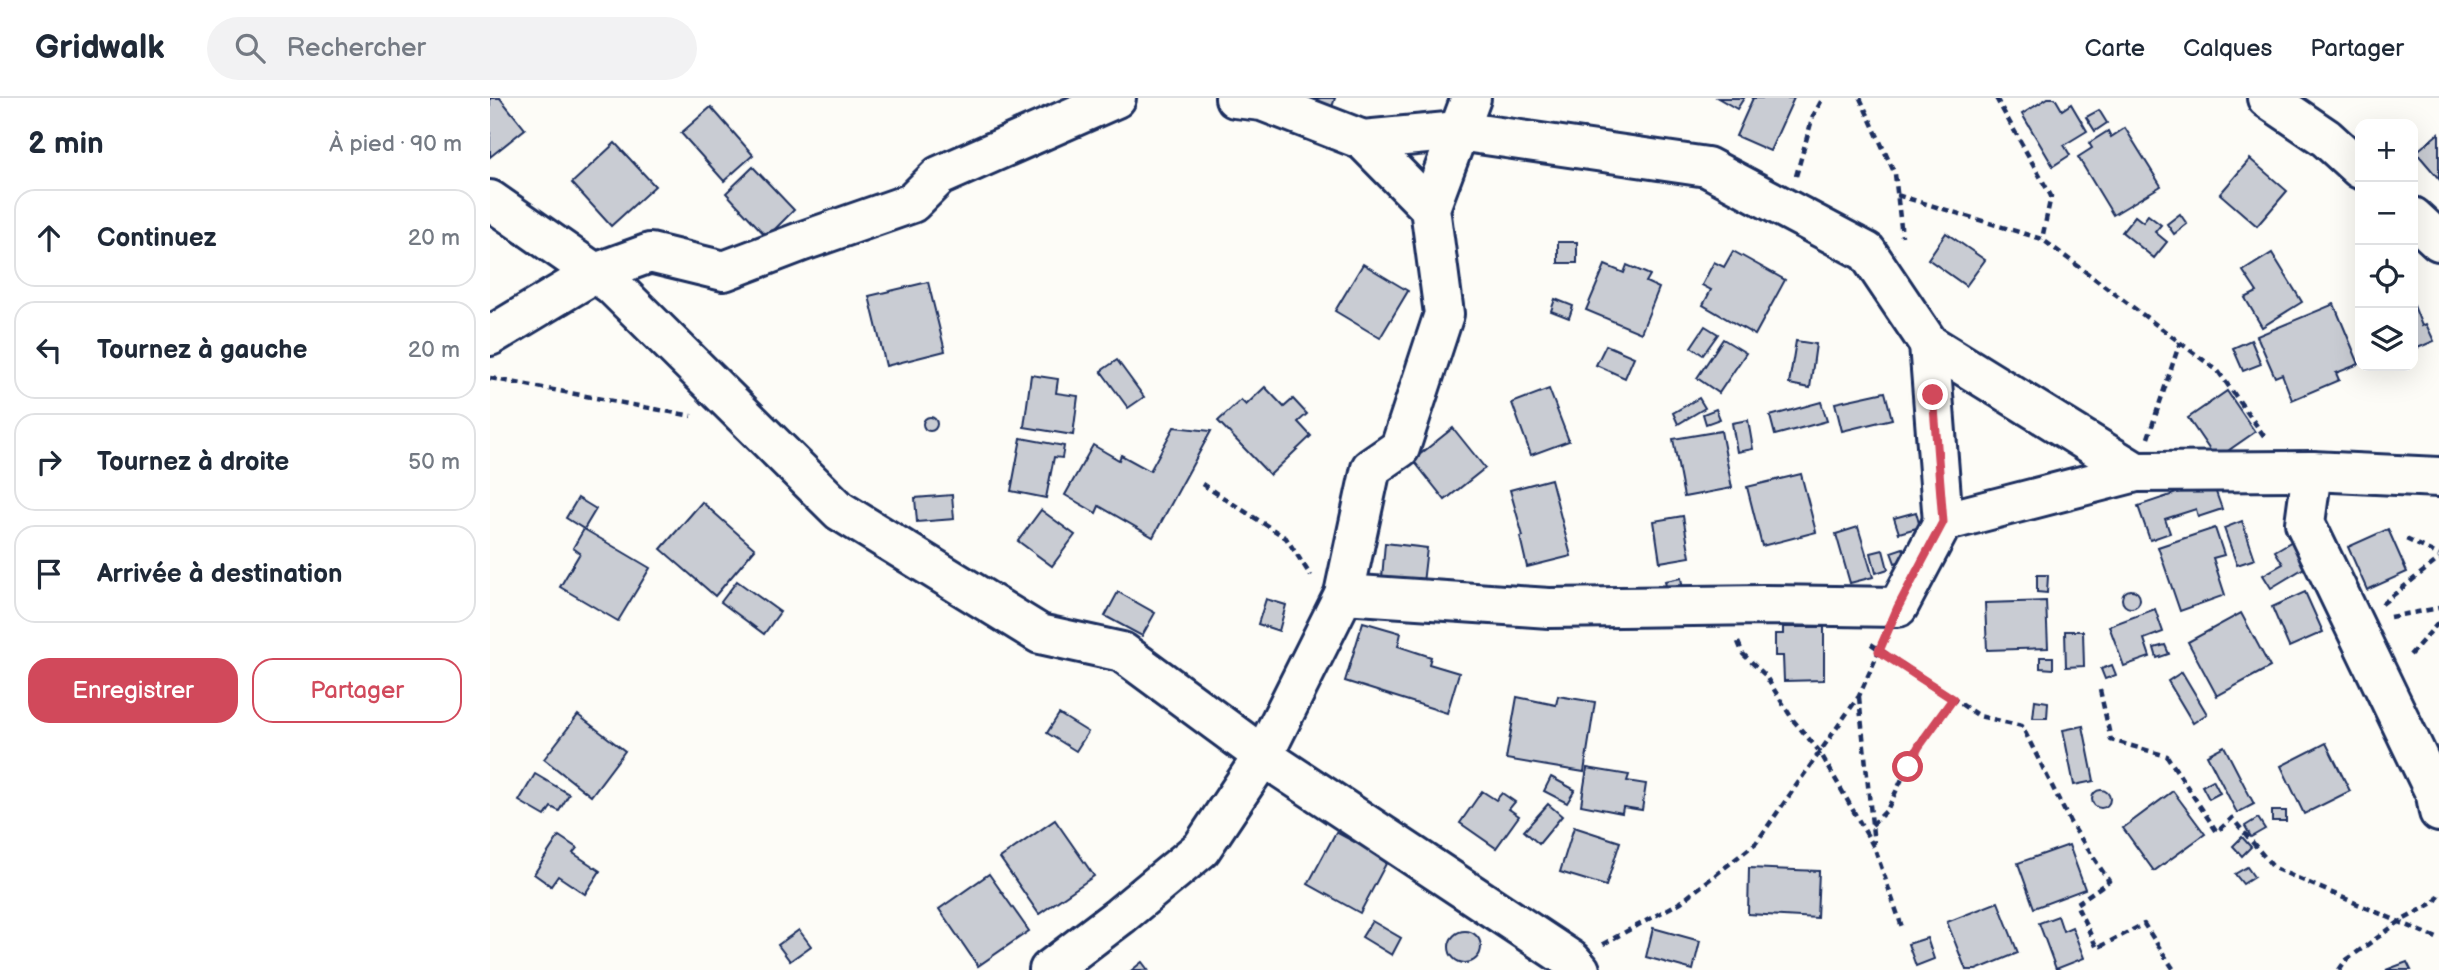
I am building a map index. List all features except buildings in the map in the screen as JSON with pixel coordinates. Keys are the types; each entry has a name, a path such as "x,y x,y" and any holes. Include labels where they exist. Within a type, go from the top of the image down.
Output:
{"street":[{"path":"490,336 595,273 650,253 724,271 912,203 939,176 1116,98"},
{"path":"1235,98 1262,101 1363,140 1430,208"},
{"path":"2267,98 2326,138 2355,164"},
{"path":"1363,140 1465,115 1707,167 1867,252 1929,344 2136,472"},
{"path":"1049,970 1201,849 1263,756 1340,603 1371,468 1400,448 1444,314 1430,208 1465,115"},
{"path":"490,200 612,285 840,511 1040,634 1122,652 1263,756 1575,965"},
{"path":"2418,222 2439,241"},
{"path":"1340,603 1549,608 1724,605 1898,607 1943,522 1929,344"},
{"path":"1943,522 2136,472 2312,471 2439,477"},
{"path":"2312,471 2305,523 2436,795 2439,812"}],"path":[{"path":"1787,210 1813,116 1823,98"},
{"path":"1860,98 1895,174 1903,249"},
{"path":"1996,98 2051,195 2042,239"},
{"path":"1897,195 2042,239 2218,371 2272,447 2312,471"},
{"path":"2136,472 2180,342"},
{"path":"490,378 702,417"},
{"path":"1202,484 1286,538 1340,603"},
{"path":"2354,625 2439,557 2406,539"},
{"path":"1724,605 1743,654 1765,675 1793,720 1820,752 1875,849 1903,930"},
{"path":"1575,965 1681,902 1756,843 1859,696 1898,607"},
{"path":"2354,625 2439,608"},
{"path":"1868,642 1979,716 2022,726 2070,822 2109,881 2076,904 2097,947 2144,924 2174,970"},
{"path":"2100,690 2111,740 2167,756 2217,832 2232,818 2274,868 2439,939"},
{"path":"1859,696 1875,849"},
{"path":"1872,825 1887,810 1919,746 1953,699"},
{"path":"2339,970 2345,961 2399,922 2435,902 2439,895"}],"route":[{"path":"1908,767 1919,746 1953,699 1879,651 1898,607 1943,522 1933,395"}]}
